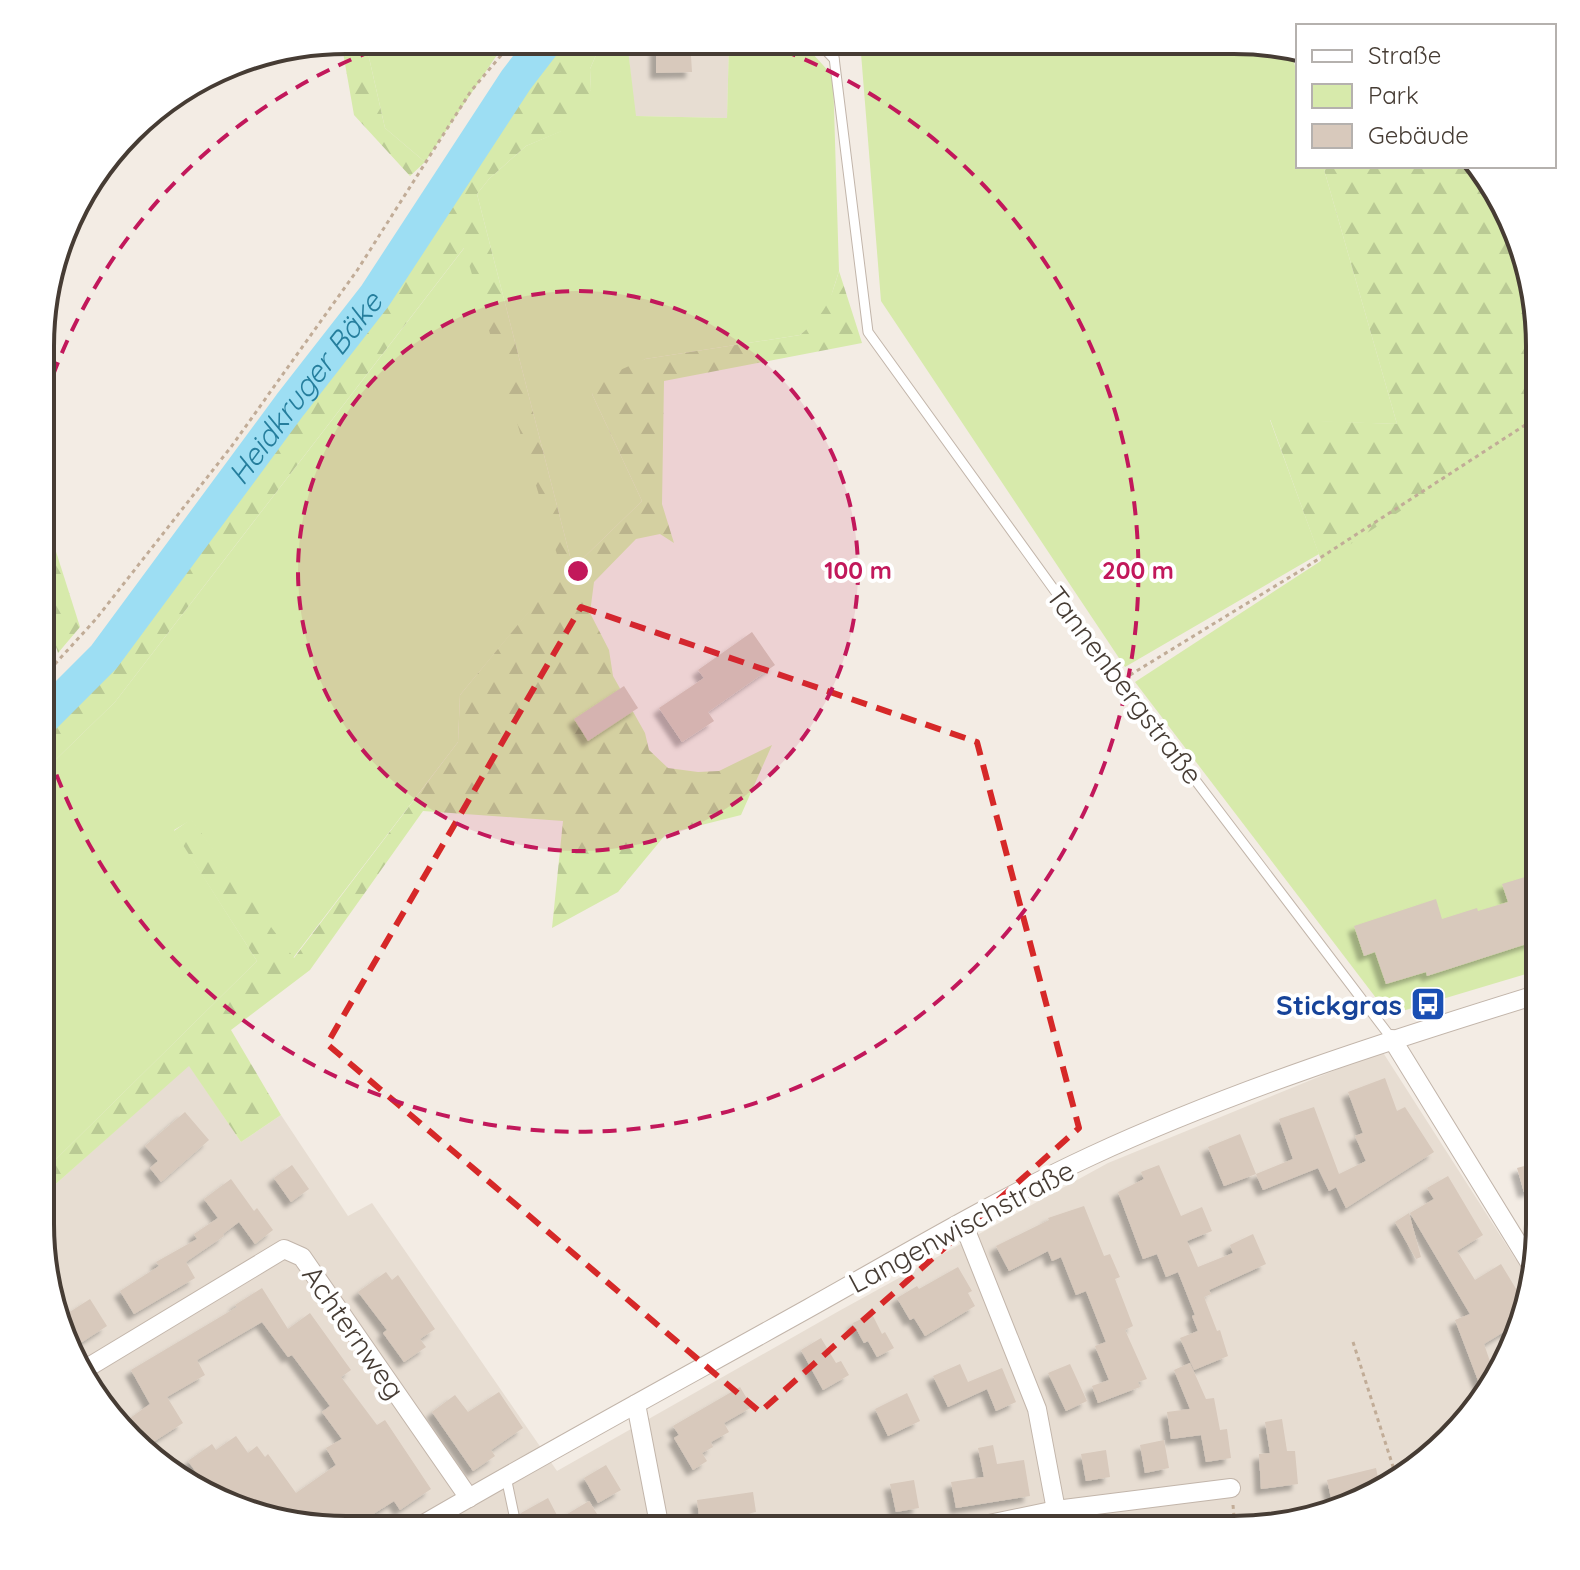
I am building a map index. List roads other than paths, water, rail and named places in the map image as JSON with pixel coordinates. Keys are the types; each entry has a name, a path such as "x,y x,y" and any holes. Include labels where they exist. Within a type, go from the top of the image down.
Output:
{"street":[{"name":"Langenwischstraße","path":"438,1516 963,1223 1105,1150 1244,1091 1392,1039 1526,998"},
{"name":"Tannenbergstraße","path":"1392,1039 1524,1253"},
{"path":"963,1223 1037,1409 1056,1510"},
{"name":"Achternweg","path":"91,1366 284,1249 302,1257 469,1498"},
{"path":"636,1404 658,1516"},
{"path":"1027,1516 1231,1488"}],"lane":[{"path":"829,54 834,59"},
{"name":"Tannenbergstraße","path":"833,54 868,332 1120,681 1392,1039"},
{"path":"506,1477 514,1516"}],"waterway":[{"name":"Heidkruger Bäke","path":"54,707 104,657 290,405 375,296 536,54"}],"place":[{"name":"Stickgras","path":"1428,1004"}]}
